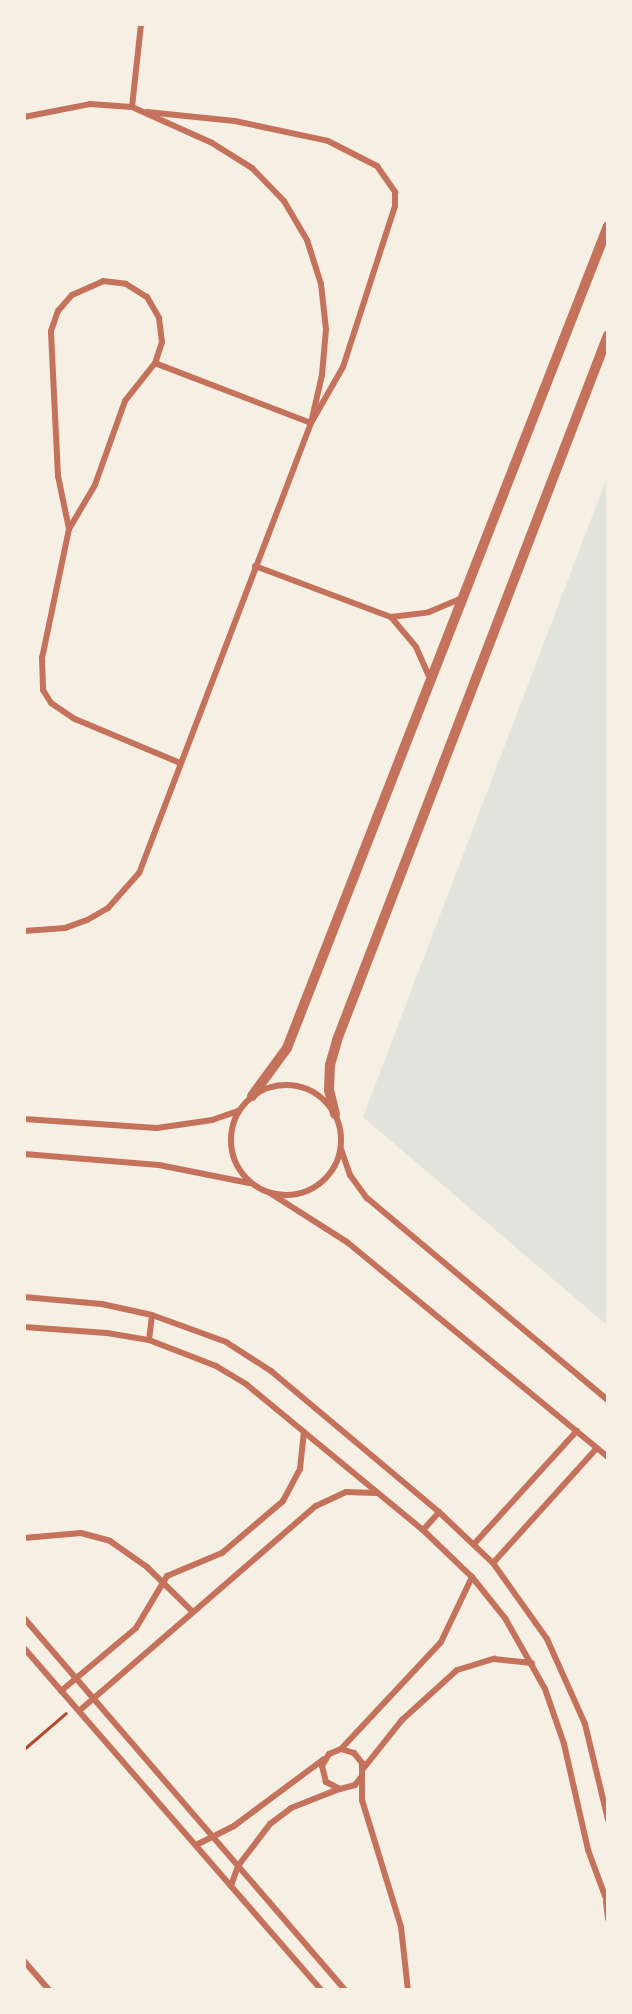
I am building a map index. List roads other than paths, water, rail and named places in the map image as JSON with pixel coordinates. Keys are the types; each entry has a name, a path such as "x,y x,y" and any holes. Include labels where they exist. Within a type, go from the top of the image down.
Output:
{"street":[{"path":"132,107 141,24"},
{"path":"24,117 90,104 132,107 212,143 252,168 284,201 307,240 321,284 326,329 322,375 311,423"},
{"path":"24,931 65,928 87,920 125,892 139,873 311,423 343,367 372,284 395,207 395,192 390,180 363,157 328,141 235,122 144,112"},
{"path":"251,1183 238,1169 231,1150 231,1131 238,1112 287,1048 608,226"},
{"path":"69,529 58,476 56,386 50,341 58,311 72,295 91,284 115,281 137,290 159,318 162,342 155,363 125,400 95,485 69,529 42,658 43,690 51,703 75,719 180,764"},
{"path":"608,335 337,1040 330,1065 329,1090 341,1149 350,1175 367,1198 608,1400"},
{"path":"155,363 311,423"},
{"path":"255,566 391,617 429,612 464,597"},
{"path":"391,617 416,647 431,683"},
{"path":"252,1096 268,1087 289,1084 322,1098 335,1114"},
{"path":"24,1119 157,1128 212,1120 238,1112"},
{"path":"270,1193 291,1196 321,1183 332,1171 341,1149"},
{"path":"24,1154 159,1164 251,1183 347,1242 608,1457"},
{"path":"24,1297 102,1304 152,1315 202,1331 249,1356 440,1512 493,1563 531,1612 561,1667 588,1734 608,1820"},
{"path":"149,1340 152,1315"},
{"path":"24,1327 149,1340 216,1366 246,1384 423,1530 472,1577 505,1618 532,1663 558,1725 588,1850 607,1901 608,1919"},
{"path":"474,1544 577,1431"},
{"path":"61,1691 136,1628 162,1581 179,1568 222,1553 283,1501 298,1475 304,1432"},
{"path":"493,1563 597,1448"},
{"path":"77,1709 93,1699 325,1500 357,1491 378,1494"},
{"path":"423,1530 440,1512"},
{"path":"26,1537 65,1533 96,1536 124,1548 193,1612"},
{"path":"196,1845 214,1838 341,1749 441,1642 461,1608 472,1577"},
{"path":"24,1618 345,1990"},
{"path":"24,1648 321,1990"},
{"path":"231,1886 238,1866 253,1843 277,1819 299,1805 355,1785 402,1720 457,1670 494,1659 532,1663"},
{"path":"341,1749 359,1757 365,1812 401,1928 408,1990"},
{"path":"325,1759 323,1774 326,1782 340,1789"},
{"path":"24,1961 49,1990"}]}
